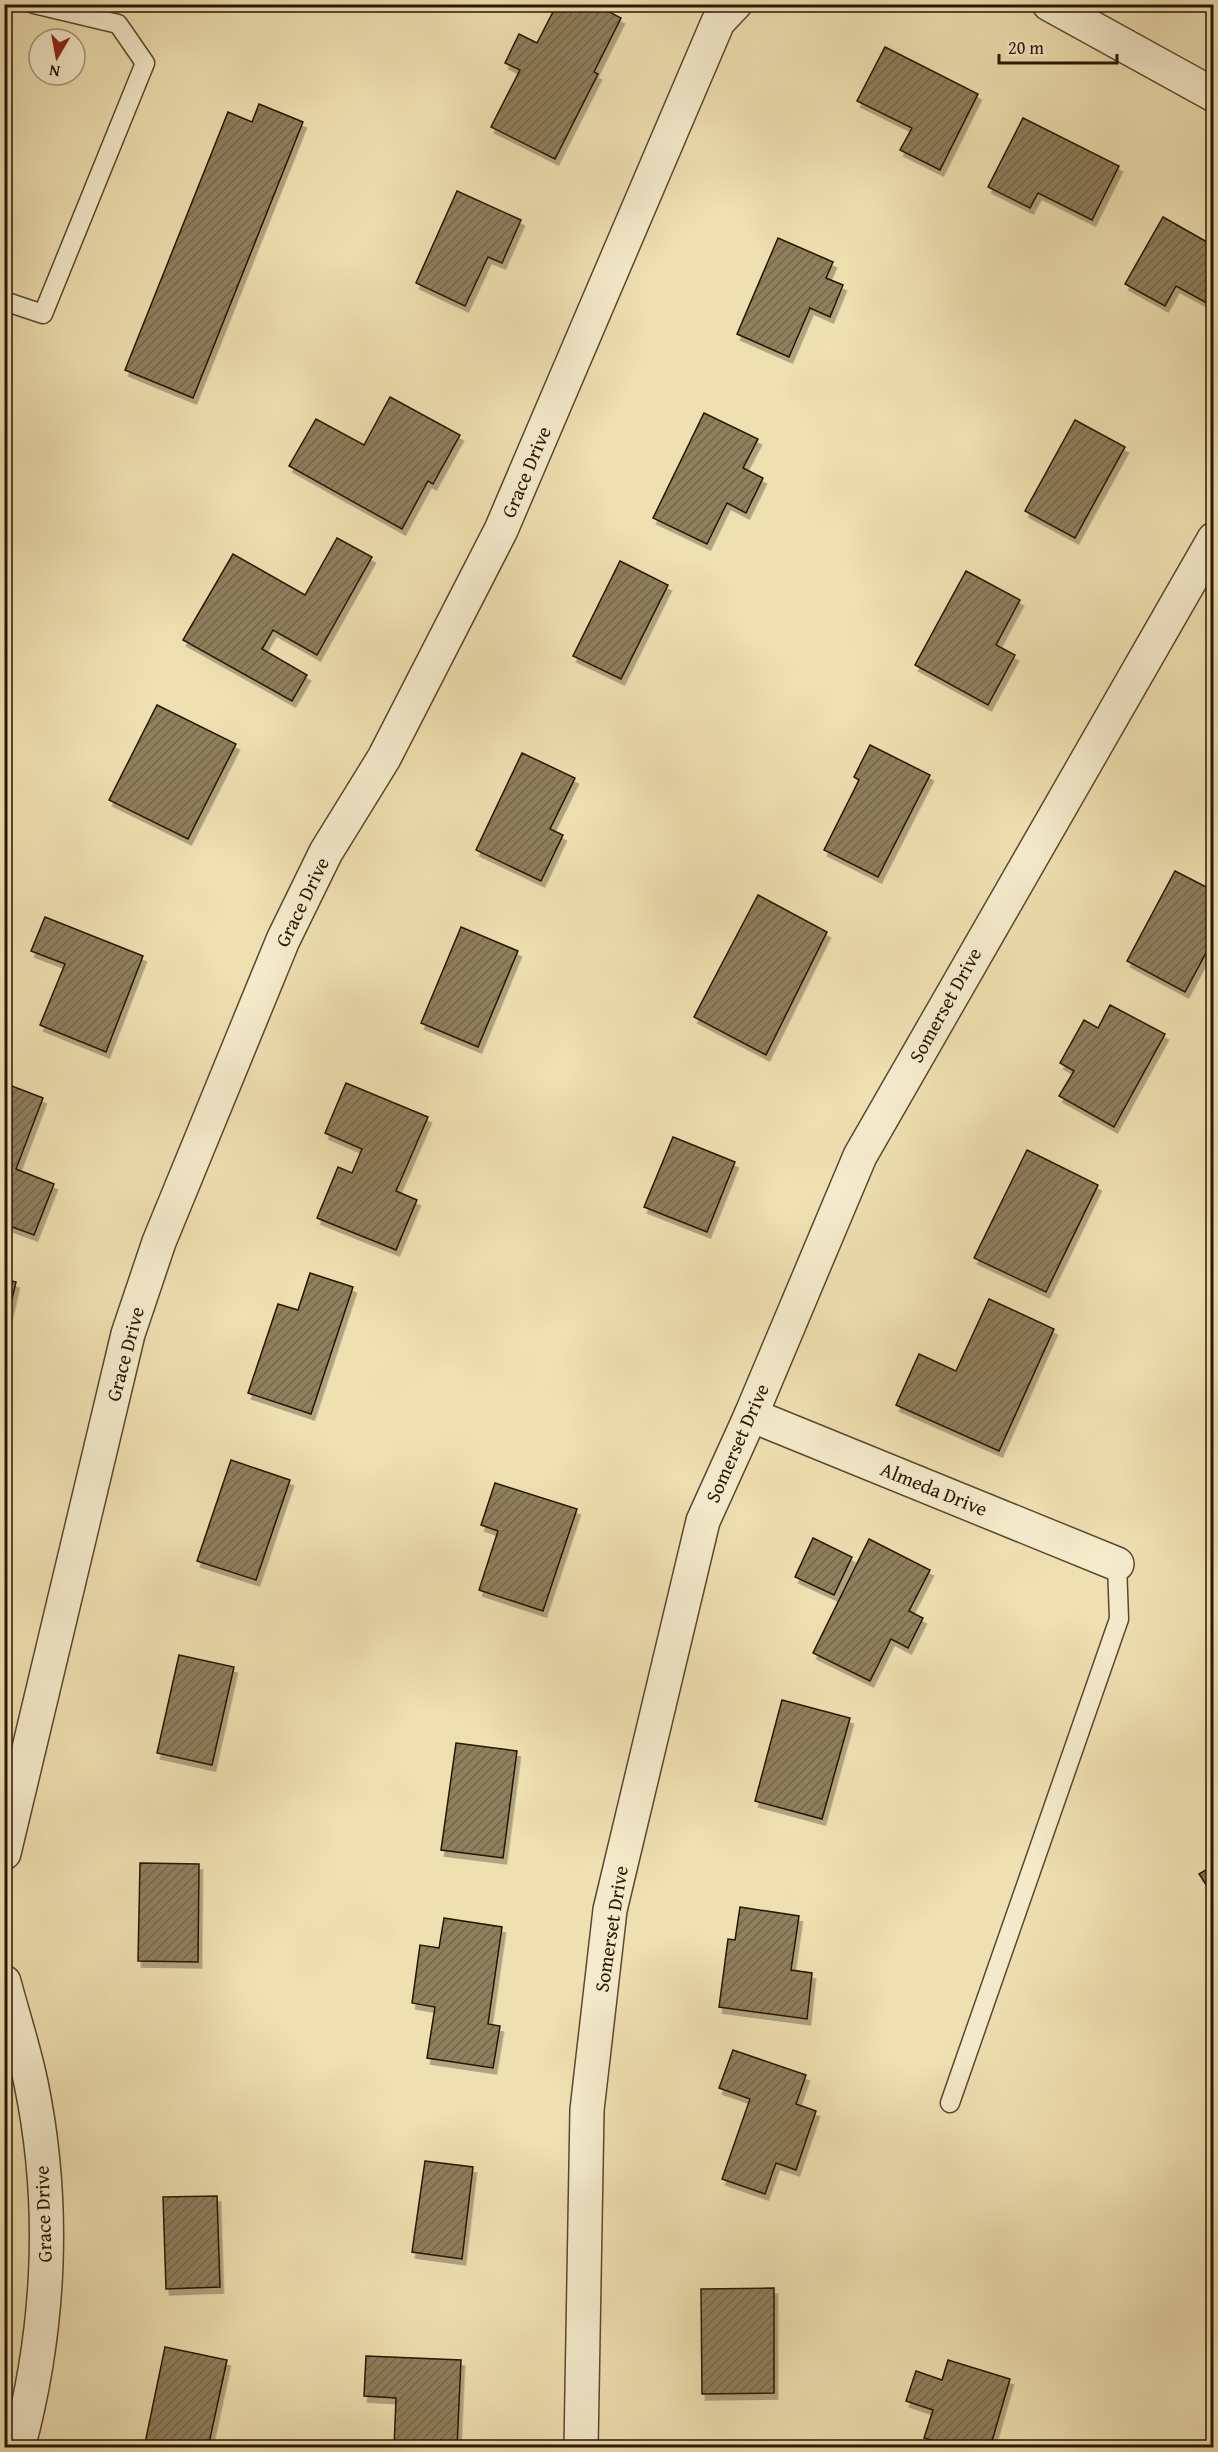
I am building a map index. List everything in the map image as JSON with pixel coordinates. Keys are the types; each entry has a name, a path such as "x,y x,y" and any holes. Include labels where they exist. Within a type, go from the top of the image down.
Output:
{"street":[{"name":"Grace Drive","path":"4,1853 128,1334 159,1242 283,940 326,852 384,758 501,530 718,22 735,4"},
{"path":"1049,4 1214,95"},
{"name":"Somerset Drive","path":"581,2448 587,2110 610,1910 702,1521 751,1415 860,1156 1041,835 1214,539"},
{"name":"Almeda Drive","path":"751,1415 1117,1564"},
{"name":"Grace Drive","path":"4,1982 31,2084 46,2198 45,2307 31,2398 18,2448"}],"lane":[{"path":"4,301 44,314 145,63 118,24 34,4"},
{"path":"950,2103 1119,1619 1117,1564"}],"building":[{"path":"557,4 594,4 621,18 594,72 598,74 555,159 491,127 520,70 505,63 519,34 537,43"},
{"path":"885,47 978,94 940,170 900,150 912,128 857,101"},
{"path":"259,104 303,122 193,398 125,370 228,112 252,122"},
{"path":"1023,118 1119,166 1092,220 1038,193 1030,208 988,187"},
{"path":"457,191 521,220 502,263 488,257 465,306 416,283"},
{"path":"1163,217 1214,246 1214,307 1176,286 1165,306 1125,284"},
{"path":"778,238 833,262 826,278 843,285 830,317 810,308 789,357 737,334"},
{"path":"390,397 460,435 433,484 428,481 402,529 289,466 316,419 364,445"},
{"path":"704,413 758,439 743,468 763,478 746,513 727,503 707,544 653,518"},
{"path":"1075,420 1125,447 1075,538 1025,511"},
{"path":"337,538 372,557 317,655 273,630 262,649 307,675 292,701 183,640 233,554 305,595"},
{"path":"620,561 668,585 621,679 573,656"},
{"path":"966,571 1020,600 996,645 1015,655 988,705 915,665"},
{"path":"157,705 236,744 188,839 109,800"},
{"path":"870,745 930,775 878,877 824,850 859,780 854,777"},
{"path":"522,753 575,778 550,829 563,835 541,881 476,850"},
{"path":"1175,871 1214,891 1214,938 1185,992 1127,961"},
{"path":"758,895 827,932 766,1055 694,1017"},
{"path":"45,917 143,956 106,1052 40,1025 65,964 31,951"},
{"path":"461,927 518,951 478,1047 421,1023"},
{"path":"1110,1005 1165,1034 1114,1127 1059,1096 1074,1071 1060,1063 1084,1020 1098,1028"},
{"path":"4,1083 43,1098 16,1169 54,1184 34,1235 4,1224"},
{"path":"346,1083 428,1117 396,1191 417,1200 396,1250 317,1218 338,1167 352,1173 362,1149 325,1133"},
{"path":"673,1137 735,1162 707,1232 644,1207"},
{"path":"1027,1150 1098,1185 1046,1292 974,1258"},
{"path":"310,1273 353,1287 311,1414 248,1393 278,1304 298,1310"},
{"path":"4,1279 16,1282 4,1333"},
{"path":"989,1299 1054,1329 999,1451 896,1405 919,1354 956,1371"},
{"path":"231,1460 290,1480 256,1580 197,1561"},
{"path":"495,1483 577,1509 543,1611 479,1590 498,1531 481,1525"},
{"path":"813,1538 852,1557 834,1595 795,1577"},
{"path":"869,1539 930,1570 909,1611 923,1618 908,1648 891,1639 870,1681 813,1653"},
{"path":"179,1655 234,1667 212,1765 157,1753"},
{"path":"782,1700 850,1718 822,1819 755,1801"},
{"path":"456,1743 517,1751 503,1858 441,1850"},
{"path":"140,1863 199,1864 198,1962 138,1961"},
{"path":"1214,1865 1214,1896 1199,1874"},
{"path":"740,1907 799,1916 791,1970 812,1973 807,2019 719,2007 728,1939 735,1940"},
{"path":"444,1918 502,1927 488,2024 500,2026 493,2068 427,2058 435,2007 412,2003 420,1945 439,1948"},
{"path":"733,2050 806,2075 796,2104 816,2111 796,2170 776,2163 765,2194 722,2179 750,2099 719,2088"},
{"path":"425,2161 473,2167 462,2259 412,2252"},
{"path":"217,2196 220,2287 166,2289 163,2197"},
{"path":"774,2288 774,2393 702,2394 701,2289"},
{"path":"165,2347 227,2360 208,2448 144,2448"},
{"path":"366,2356 461,2360 457,2448 394,2448 396,2398 364,2396"},
{"path":"948,2360 1010,2379 990,2448 933,2448 935,2441 924,2438 933,2410 906,2401 916,2371 942,2380"}]}
